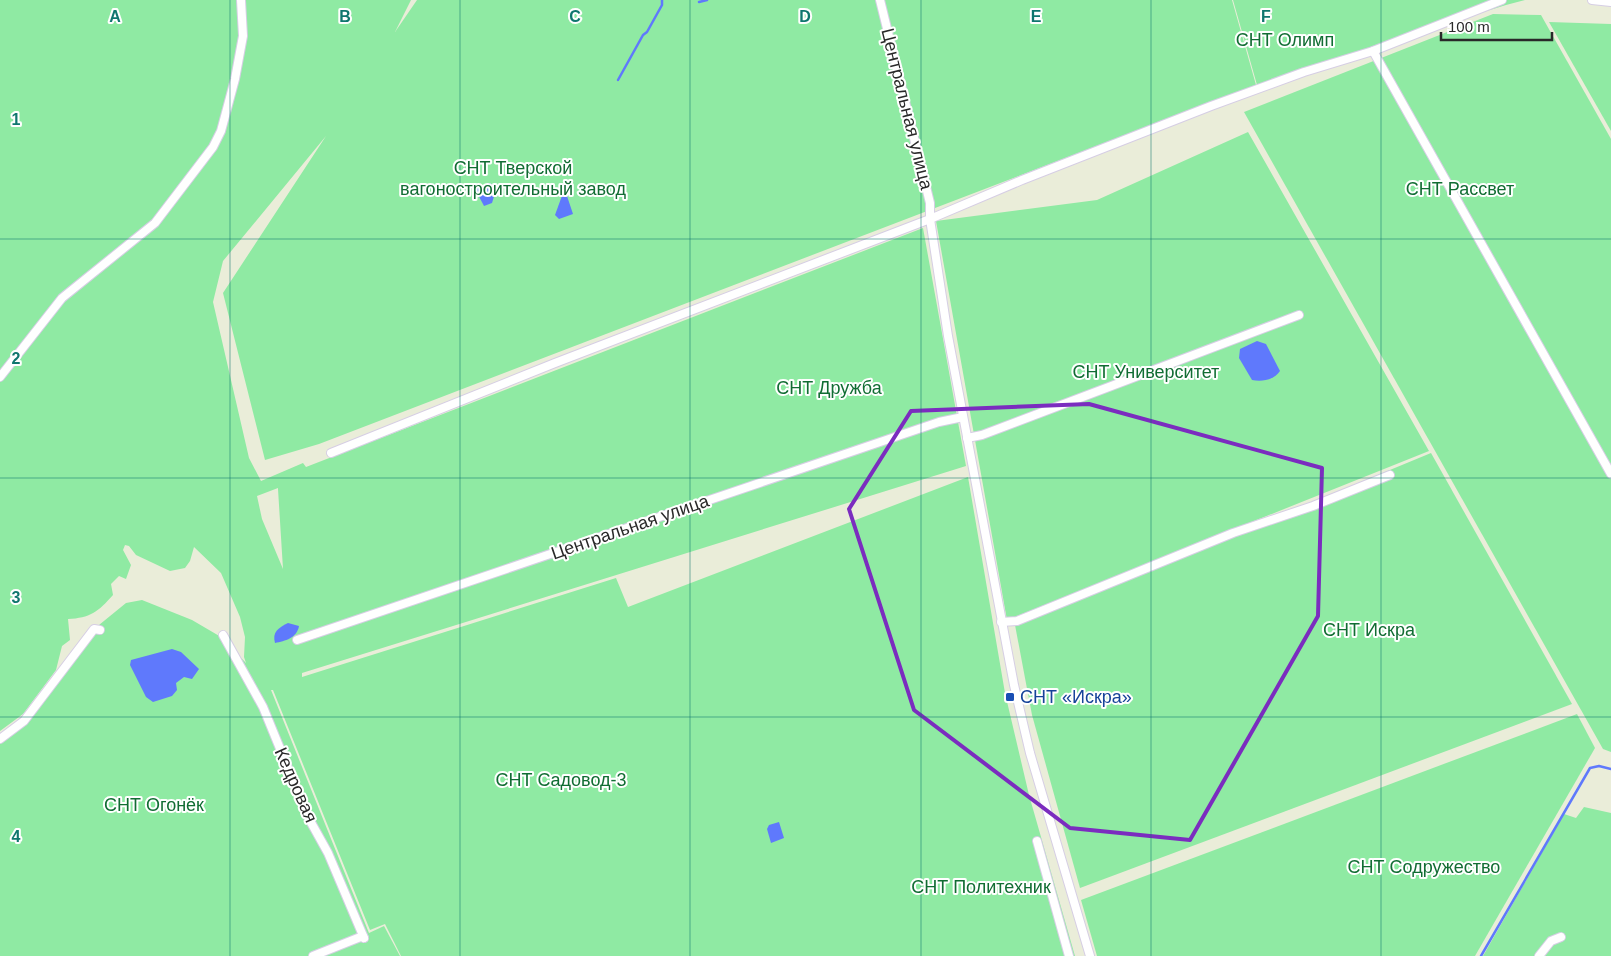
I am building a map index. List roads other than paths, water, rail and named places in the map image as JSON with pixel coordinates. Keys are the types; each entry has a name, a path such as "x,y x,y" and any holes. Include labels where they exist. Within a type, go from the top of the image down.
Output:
{"street":[{"path":"0,378 62,298 156,223 213,147 221,131 235,79 243,36 241,0"},
{"name":"Центральная улица","path":"880,0 930,203 930,220 963,417 1001,622 1030,753 1090,956"},
{"path":"331,453 554,363 930,220 1022,180 1211,106 1304,72 1373,51 1502,0"},
{"path":"1592,0 1611,2"},
{"path":"1373,51 1611,474"},
{"path":"967,438 1224,345 1299,315"},
{"name":"Центральная улица","path":"297,640 939,422 963,417"},
{"path":"1001,622 1018,621 1224,537 1390,475"},
{"path":"0,739 24,721 94,629 100,630"},
{"name":"Кедровая","path":"223,634 263,707 308,817 328,853 364,937 313,956"},
{"path":"1037,841 1069,956"},
{"path":"1539,956 1551,941 1561,937"}],"water":[{"path":"489,183 497,187 492,203 484,206 475,189"},
{"path":"563,193 566,193 573,214 559,219 555,215"},
{"path":"1257,341 1266,344 1280,371 1268,380 1252,380 1239,358 1240,349"},
{"path":"288,623 299,626 298,630 286,640 275,643 275,633"},
{"path":"172,649 181,652 199,669 192,679 184,677 176,683 177,690 172,696 153,702 146,697 130,665 131,660"},
{"path":"779,822 784,838 771,843 767,829 769,825"}],"waterway":[{"path":"618,80 662,5 662,0"},
{"path":"699,2 707,0"},
{"path":"1481,956 1590,768 1599,766 1611,769"}],"place":[{"name":"СНТ «Искра»","path":"1010,697"}],"park label":[{"name":"СНТ Олимп","path":"1285,40"},
{"name":"СНТ Тверской вагоностроительный завод","path":"513,178"},
{"name":"СНТ Рассвет","path":"1460,189"},
{"name":"СНТ Университет","path":"1146,372"},
{"name":"СНТ Дружба","path":"829,388"},
{"name":"СНТ Искра","path":"1369,630"},
{"name":"СНТ Садовод-3","path":"561,780"},
{"name":"СНТ Огонёк","path":"154,805"},
{"name":"СНТ Содружество","path":"1424,867"},
{"name":"СНТ Политехник","path":"981,887"}]}
